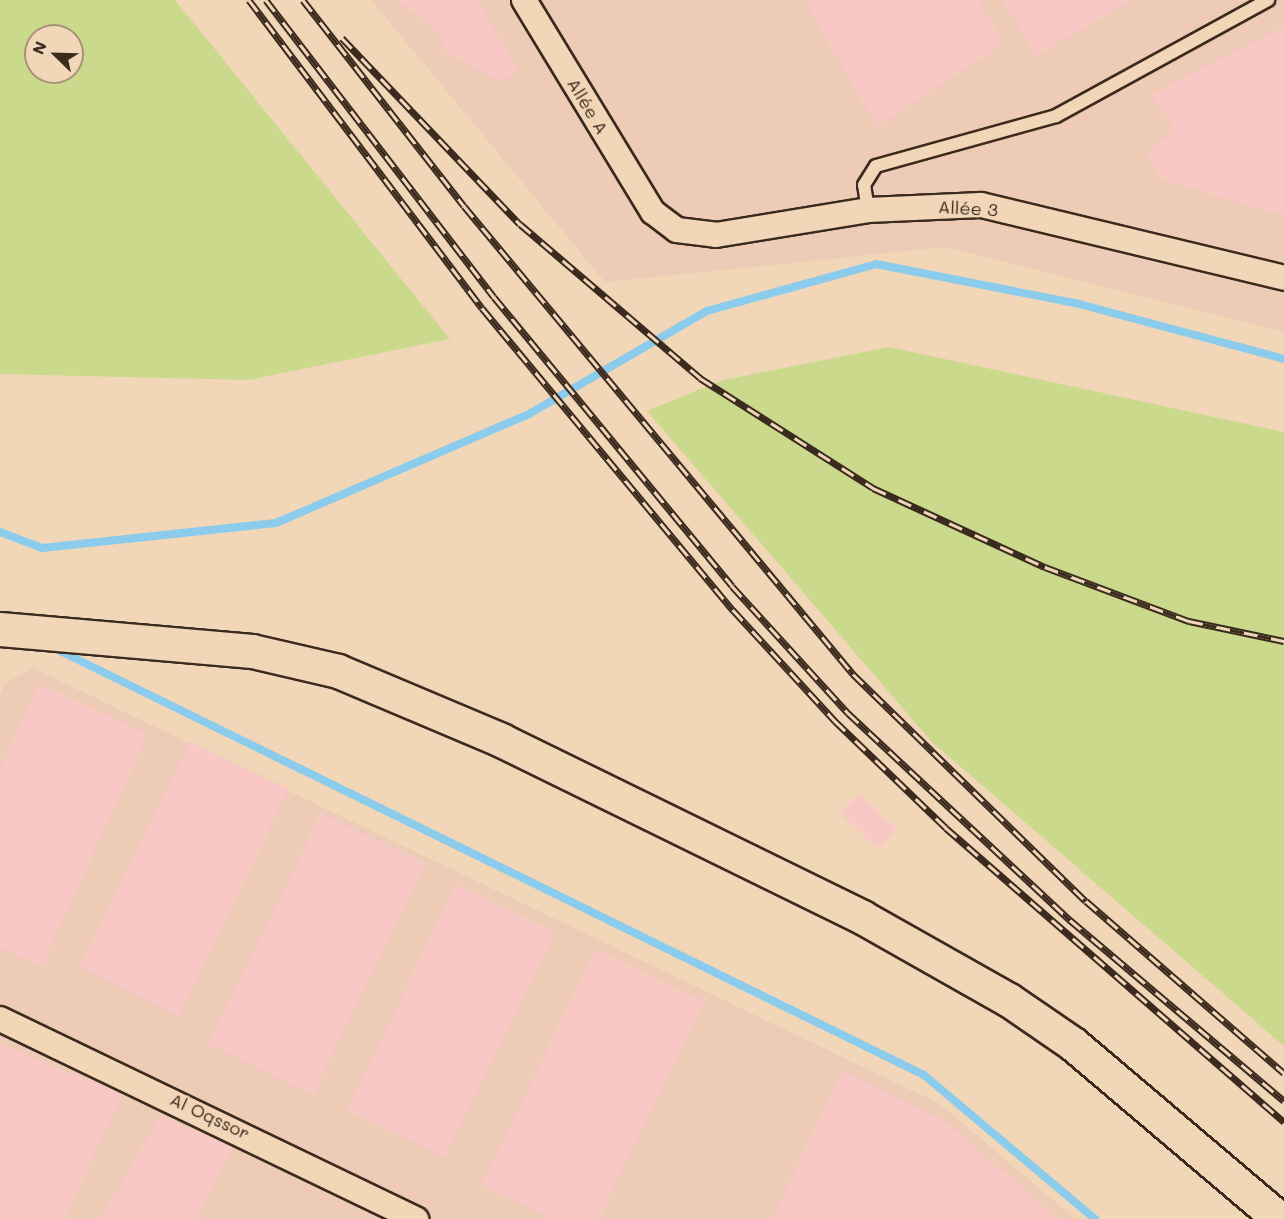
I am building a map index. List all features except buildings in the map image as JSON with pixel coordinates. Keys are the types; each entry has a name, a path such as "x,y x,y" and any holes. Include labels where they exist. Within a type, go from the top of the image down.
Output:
{"main road":[{"path":"0,629 220,645 338,671 415,700 862,917 1009,1000 1073,1044 1279,1219"}],"street":[{"name":"Allée A","path":"524,0 653,212"},
{"name":"Allée 3","path":"653,212 677,230 716,235 868,210 981,205 1284,278"},
{"name":"Al Oqssor","path":"0,1019 416,1219"}],"lane":[{"path":"868,210 864,185 876,166 1056,116 1268,0"}],"shaded area":[{"path":"371,0 1284,0 1284,332 946,247 605,282"},
{"path":"33,668 940,1104 1075,1219 0,1219 0,695 4,684"}],"green space":[{"path":"0,0 175,0 450,339 248,380 0,374"},
{"path":"889,347 1284,432 1284,1046 932,742 647,411 723,380"}],"waterway":[{"path":"0,532 42,548 276,523 529,414 707,311 876,264 1079,304 1284,359"},
{"path":"52,647 924,1075 1095,1219"}],"railway":[{"path":"249,0 482,308 733,610 835,721 946,828 1284,1122"},
{"path":"266,0 494,297 732,586 848,713 1070,920 1284,1101"},
{"path":"303,0 464,206 853,674 1086,901 1284,1073"},
{"path":"342,38 520,224 700,378 873,488 1045,567 1189,621 1284,641"}]}
